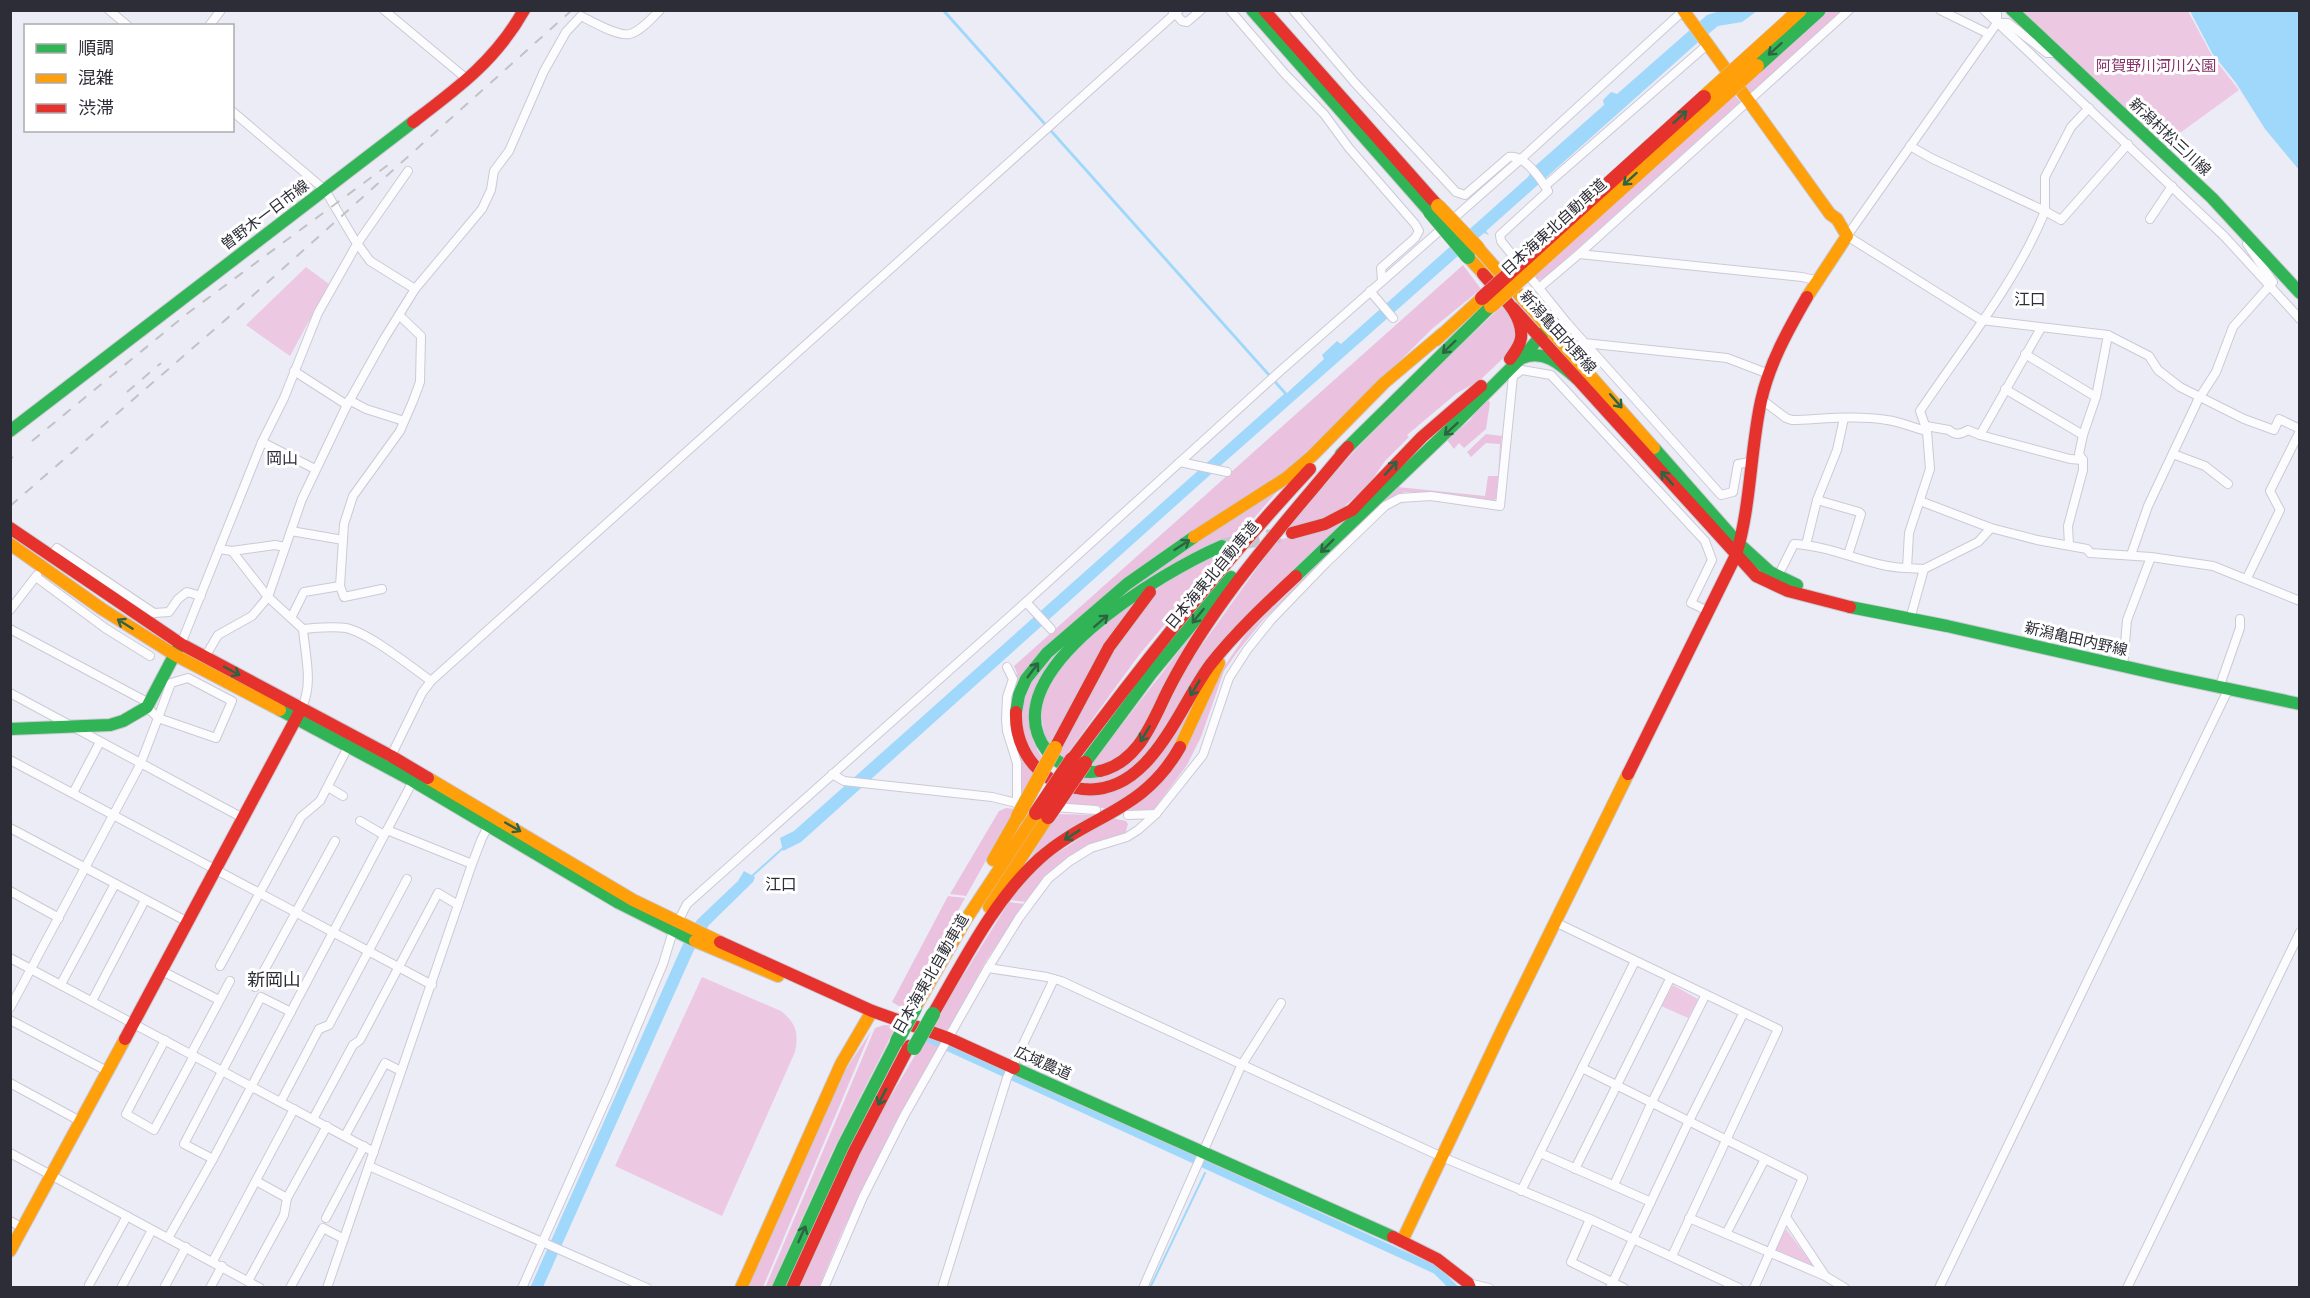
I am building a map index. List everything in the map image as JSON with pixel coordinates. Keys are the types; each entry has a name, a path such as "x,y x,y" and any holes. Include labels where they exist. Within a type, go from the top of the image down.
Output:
{"main road":[{"name":"曽野木一日市線","path":"10,431 468,80 504,44 524,10"},
{"name":"新潟亀田内野線","path":"1252,10 1473,252 1549,326 1763,581 1808,598 1845,608 1910,619 2300,704"},
{"name":"新潟亀田内野線","path":"1264,10 1434,209"},
{"name":"日本海東北自動車道","path":"1078,761 1276,524 1486,302 1800,10"},
{"name":"日本海東北自動車道","path":"925,1011 924,993 965,921 1042,815 1142,666 1235,551 1332,444 1442,334 1486,302 1819,10"},
{"name":"新潟村松三川線","path":"2012,10 2198,185 2300,293"},
{"path":"1402,1241 1738,549 1761,399 1769,374 1791,325 1847,236 1838,219 1830,214 1707,45 1688,12"},
{"name":"新潟亀田内野線","path":"1473,252 1483,274 1576,378 1738,549"},
{"path":"1442,334 1384,383 1301,466 1259,497 1150,567 1109,598 1056,644 1029,675 1019,694 1016,724 1025,752 1036,768 1061,785 1091,790 1120,782 1143,766 1157,751 1201,677 1237,635 1362,512 1460,421 1512,361 1521,340 1520,327 1514,315 1483,274"},
{"path":"1292,533 1325,524 1352,510 1422,437 1512,361 1549,326"},
{"path":"1512,361 1527,355 1544,355 1556,361 1576,378"},
{"path":"1222,546 1197,557 1135,595 1094,628 1059,662 1045,680 1036,702 1035,727 1046,752 1066,768 1095,772 1112,768 1129,756 1145,736 1182,666 1232,590 1348,447"},
{"path":"10,528 178,650 206,657 348,747 388,761 413,781 491,820"},
{"path":"10,544 102,609 388,761 491,820"},
{"path":"924,993 947,943 1018,810 1055,748 1091,676 1141,601 1167,574"},
{"path":"925,1011 1026,873 1065,839 1136,799 1166,770 1183,746 1217,666 1237,635"},
{"path":"10,729 110,725 123,721 148,705 178,650"},
{"path":"10,1251 298,714"},
{"name":"日本海東北自動車道","path":"778,1287 843,1146 993,902 1042,815"},
{"name":"広域農道","path":"491,820 678,928 872,1011 948,1038 1402,1241 1437,1259 1469,1285"},
{"path":"741,1287 841,1064 872,1011"},
{"name":"日本海東北自動車道","path":"792,1287 907,1045"}],"street":[{"path":"109,10 126,24"},
{"path":"211,24 222,10"},
{"path":"384,10 468,80"},
{"path":"206,657 218,635 252,616 268,597 315,469 348,403 415,289 482,209 491,190 494,171 509,150 544,71 566,32 581,16 622,34 630,34 660,10"},
{"path":"388,761 422,693 431,681 1176,11 1182,21 1187,22 1202,10"},
{"path":"1230,10 1285,74 1324,114 1349,148 1419,231 1415,238 1381,268 1382,280"},
{"path":"1293,10 1355,83 1456,192 1465,195 1509,157 1521,159 1548,191 1500,235 1502,242 1584,342 1721,495 1733,492 1738,464 1750,462"},
{"path":"1539,288 1849,10"},
{"path":"1940,10 1989,34"},
{"path":"1984,10 2224,236 2300,319"},
{"path":"1994,10 1997,14 1997,23 1847,236 1982,320 2108,335 2149,356 2158,370 2180,387 2274,430 2279,419 2300,430 2270,490 2280,510 2247,578"},
{"path":"522,1287 612,1086 687,904 1184,463 1372,294 1382,280 1688,12"},
{"path":"1997,23 2008,23 2047,54 2056,53"},
{"path":"1545,186 1707,45"},
{"path":"1907,568 1909,533 1930,469 1927,428 1920,411 2011,278 2045,211 2045,177 2071,127 2089,108"},
{"path":"234,113 325,190 357,244 370,261 415,289"},
{"path":"1910,146 2061,220 2128,144"},
{"path":"178,650 262,442 318,313 357,244 408,171"},
{"path":"2150,219 2172,186"},
{"path":"2132,555 2148,506 2216,372 2233,327 2273,282 2242,236 2243,232"},
{"path":"1579,254 1819,281"},
{"path":"1372,294 1393,318"},
{"path":"382,589 344,597 340,586 344,524 353,496 400,431 420,382 422,336 399,315"},
{"path":"1980,435 2041,328"},
{"path":"2069,545 2068,526 2083,470 2083,460 2079,454 2096,397 2108,335"},
{"path":"1584,342 1728,358 1769,374"},
{"path":"2025,354 2096,397"},
{"path":"824,1287 863,1197 904,1116 988,968 1019,918 1048,879 1091,848 1127,837 1138,831 1155,814 1203,755 1229,678 1247,650 1271,620 1385,506 1400,498 1431,496 1500,506 1514,376 1522,370 1551,375 1705,541 1712,560 1691,603 1708,611"},
{"path":"294,371 348,403 404,421"},
{"path":"2005,389 2083,435"},
{"path":"1761,399 1792,420 1844,418 1886,420 1910,424 1916,429 1949,430 1952,433 1962,434 1968,430 2070,459 2083,460"},
{"path":"1806,544 1817,500 1837,450 1844,418"},
{"path":"262,442 315,469"},
{"path":"2173,454 2205,466 2228,484"},
{"path":"1184,463 1224,471"},
{"path":"1817,500 1861,514 1848,555"},
{"path":"1920,501 1991,528 2037,540 2087,549 2090,553 2151,556 2213,566 2300,601"},
{"path":"1782,568 1794,544 1806,544 1890,567 1924,569 1978,542 1991,528"},
{"path":"291,531 343,540"},
{"path":"219,549 232,551 275,545 285,547"},
{"path":"55,551 57,548 154,613 169,612 186,592 201,596"},
{"path":"232,551 268,597 303,629 308,687 307,698 298,714"},
{"path":"2123,667 2127,620 2151,556"},
{"path":"1910,619 1924,569"},
{"path":"10,610 37,575 105,628 150,656"},
{"path":"291,618 304,592 340,586"},
{"path":"1026,603 1050,627"},
{"path":"1939,1287 2223,689 2240,628 2240,619"},
{"path":"303,629 331,627 348,629 368,638 431,681"},
{"path":"10,629 148,705 159,718 216,738 232,701 188,678 171,683 159,718 140,765 10,1008"},
{"path":"1007,668 1013,679 1007,697 1006,719 1017,763 1018,810"},
{"path":"10,693 140,765 241,817"},
{"path":"73,793 100,742"},
{"path":"220,966 301,817 320,801 348,747"},
{"path":"10,760 432,985"},
{"path":"832,774 844,781 992,797 1018,810 1096,810"},
{"path":"168,1238 213,1159 413,781"},
{"path":"328,787 344,796"},
{"path":"1128,815 1155,814"},
{"path":"327,1287 472,864 491,820"},
{"path":"360,821 472,864"},
{"path":"10,828 186,921"},
{"path":"255,987 335,841"},
{"path":"281,1101 320,1029 329,1025 407,879"},
{"path":"62,984 115,884"},
{"path":"313,1119 353,1045 360,1040 438,893 458,905"},
{"path":"11,894 59,918"},
{"path":"92,1001 145,900"},
{"path":"1557,923 1705,996 1778,1029 1672,1256"},
{"path":"2127,1287 2300,932"},
{"path":"10,958 374,1152"},
{"path":"1521,1191 1635,961"},
{"path":"988,968 1054,980 1241,1066 1521,1191 1634,1238 1739,1287"},
{"path":"160,970 219,1000"},
{"path":"1575,1169 1670,979"},
{"path":"942,1287 1011,1067 1054,980"},
{"path":"165,1040 126,1114 154,1130 230,981"},
{"path":"1614,1185 1651,1104 1705,996"},
{"path":"213,1159 184,1144 261,997 291,1012"},
{"path":"1143,1287 1241,1066 1281,1003"},
{"path":"1612,1285 1689,1121 1743,1014"},
{"path":"10,1020 107,1071"},
{"path":"345,1136 385,1064 401,1071"},
{"path":"1582,1068 1616,1087 1803,1178 1754,1287"},
{"path":"10,1083 80,1121"},
{"path":"213,1261 294,1109"},
{"path":"248,1281 284,1215 287,1198 327,1126"},
{"path":"326,1218 364,1146"},
{"path":"10,1153 260,1287"},
{"path":"1540,1153 1651,1202"},
{"path":"1726,1234 1765,1159"},
{"path":"369,1166 647,1287"},
{"path":"256,1181 287,1198"},
{"path":"89,1285 127,1216"},
{"path":"1786,1217 1825,1276"},
{"path":"1689,1218 1825,1276 1845,1287"},
{"path":"1590,1219 1571,1262 1612,1285 1624,1287"},
{"path":"10,1221 23,1228"},
{"path":"290,1287 323,1228 345,1239"},
{"path":"121,1287 152,1230"},
{"path":"164,1287 186,1247"},
{"path":"210,1287 222,1266"},
{"path":"1469,1285 1489,1287"}],"green space":[{"name":"阿賀野川河川公園","path":"2022,11 2188,11 2211,54 2239,90 2162,146"},
{"path":"306,267 329,284 290,356 246,325"},
{"path":"702,977 781,1011 793,1024 797,1039 795,1052 722,1216 615,1166"},
{"path":"1673,985 1698,999 1688,1018 1661,1006"},
{"path":"1786,1229 1816,1269 1774,1252"}],"shaded area":[{"path":"1828,11 1844,11 1754,91 1748,92 1744,86"},
{"path":"1735,95 1740,102 1544,279 1539,280 1535,276"},
{"path":"1463,265 1481,289 1433,328 1315,445 1266,486 1159,554 1014,693 1034,773 1022,794 1020,791 1022,775 1013,746 1012,687 1017,673 1014,666"},
{"path":"1502,306 1514,321 1514,348 1479,381 1457,393 1407,435 1409,437 1385,461 1367,487 1335,514 1287,529 1348,458 1409,394"},
{"path":"1487,398 1490,403 1486,429 1464,448 1459,443 1454,449 1447,440 1470,420"},
{"path":"1486,434 1502,436 1496,498 1494,501 1405,492 1388,499 1263,620 1235,655 1224,671 1201,737 1187,765 1152,812 1127,811 1150,792 1246,634 1398,487 1485,496 1488,476 1498,476 1500,444 1486,443 1471,457 1467,452"},
{"path":"1287,480 1236,539 1219,541 1046,667 1034,689 1029,712 1031,735 1042,757 1038,765 1026,746 1020,712 1026,687 1041,665 1109,602"},
{"path":"1349,516 1223,643 1147,756 1109,783 1077,785 1082,778 1109,775 1277,540 1297,536"},
{"path":"1227,550 1139,655 1062,761 1055,756 1084,696 1152,594 1168,580"},
{"path":"1135,599 1047,748 1039,702 1069,656"},
{"path":"1194,632 1140,733 1115,761 1091,768 1096,758"},
{"path":"1202,685 1190,724 1155,776 1110,809 1064,803 1071,792 1126,785"},
{"path":"1006,808 1015,809 966,896 950,894 999,811"},
{"path":"1056,814 1098,815 1022,872"},
{"path":"1112,818 1126,821 1128,824 1125,834 1094,844 1069,858 1047,877 1027,902 1010,900 1043,862"},
{"path":"948,896 965,898 904,1009 892,1002"},
{"path":"1009,902 1025,904 987,959 950,1028 942,1032 931,1027"},
{"path":"884,1025 896,1026 833,1150 771,1287 765,1288 875,1028"},
{"path":"871,1031 763,1287 746,1288 837,1083"},
{"path":"927,1035 941,1041 941,1045 895,1123 842,1232 819,1287 799,1288 872,1128"}],"water":[{"path":"942,11 946,11 1287,393 1324,359 1322,355 1337,341 1341,344 1528,177 1534,167 1604,105 1603,100 1611,92 1617,94 1707,15 1720,11 1757,11 1742,22 1718,26 1696,44 1486,231 1489,235 1484,233 801,842 783,851 780,838 794,831 1284,394"},
{"path":"2190,11 2299,11 2299,170 2265,129 2236,83 2212,53"},
{"path":"744,871 755,877 753,882 709,925 693,952 543,1287 530,1288 682,946 697,920 738,881"}],"waterway":[{"path":"751,877 783,848"},
{"path":"928,1038 1436,1270 1454,1288"},
{"path":"1150,1288 1205,1173"}],"tunnel":[{"path":"1222,546 1280,535"}],"railway":[{"path":"10,506 231,315 572,10"},
{"path":"32,441 188,313 388,165"},
{"path":"127,392 161,363"}],"traffic: fast":[{"path":"1252,10 1430,212"},
{"path":"1757,66 1819,10"},
{"path":"2012,10 2212,198 2300,293"},
{"path":"10,431 413,122"},
{"path":"1430,212 1468,257"},
{"path":"1341,454 1491,306"},
{"path":"1296,576 1456,423 1528,351 1549,326"},
{"path":"1522,358 1537,355 1551,359 1576,378"},
{"path":"1654,448 1737,542 1770,572 1797,585"},
{"path":"1016,712 1019,695 1026,679 1047,653 1127,584 1194,537"},
{"path":"1100,771 1085,772 1071,768 1058,761 1047,751 1035,721 1041,689 1061,658 1091,628 1126,601 1163,577 1222,546"},
{"path":"1085,763 1151,674 1231,577"},
{"path":"1850,607 1947,626 2300,704"},
{"path":"10,729 110,725 123,721 147,707 177,650"},
{"path":"280,710 413,781 619,903 695,941"},
{"path":"897,1041 915,1008"},
{"path":"914,1048 933,1014"},
{"path":"778,1288 843,1146 897,1041"},
{"path":"1014,1068 1393,1237"}],"traffic: slow":[{"path":"1683,10 1830,214 1837,219 1847,236 1807,297"},
{"path":"1704,97 1800,10"},
{"path":"1491,306 1757,66"},
{"path":"1438,206 1478,248"},
{"path":"1478,248 1654,448"},
{"path":"1468,257 1491,282"},
{"path":"1436,340 1482,298"},
{"path":"1194,537 1286,478 1312,456 1384,383 1442,334"},
{"path":"10,544 102,609 175,655 280,710"},
{"path":"1180,747 1219,663"},
{"path":"1018,816 1055,748"},
{"path":"1402,1241 1503,1028 1628,774"},
{"path":"428,778 633,900 720,942"},
{"path":"915,1008 965,921 1036,813"},
{"path":"993,860 1018,816"},
{"path":"989,907 1048,817"},
{"path":"695,941 778,976"},
{"path":"741,1288 841,1064 872,1011"},
{"path":"10,1251 125,1039"}],"traffic: jam":[{"path":"413,122 475,72 501,44 524,10"},
{"path":"1264,10 1438,206"},
{"path":"1482,298 1704,97"},
{"path":"1483,274 1508,303 1521,329 1520,341 1510,359"},
{"path":"1628,774 1736,555 1745,517 1757,420 1764,387 1780,348 1807,297"},
{"path":"1513,308 1756,576 1788,591 1850,607"},
{"path":"1292,533 1325,524 1352,510 1422,437 1481,386"},
{"path":"1100,771 1125,759 1143,739 1186,657 1228,594 1348,447"},
{"path":"1072,759 1187,611 1310,469"},
{"path":"10,528 181,644 428,778"},
{"path":"1016,712 1020,740 1028,757 1041,772 1053,781 1083,789 1106,787 1127,779 1160,746 1210,665 1251,619 1296,576"},
{"path":"1055,748 1109,647 1150,592"},
{"path":"125,1039 299,713"},
{"path":"933,1014 980,932 1007,893 1039,859 1058,844 1132,800 1149,786 1165,769 1180,747"},
{"path":"1036,813 1072,759"},
{"path":"1048,817 1085,763"},
{"path":"720,942 872,1011 948,1038 1014,1068"},
{"path":"792,1288 854,1152 909,1046"},
{"path":"1393,1237 1437,1259 1468,1283 1470,1288"}],"district":[{"name":"江口","path":"2030,299"},
{"name":"岡山","path":"282,458"},
{"name":"江口","path":"781,884"},
{"name":"新岡山","path":"274,980"}]}
